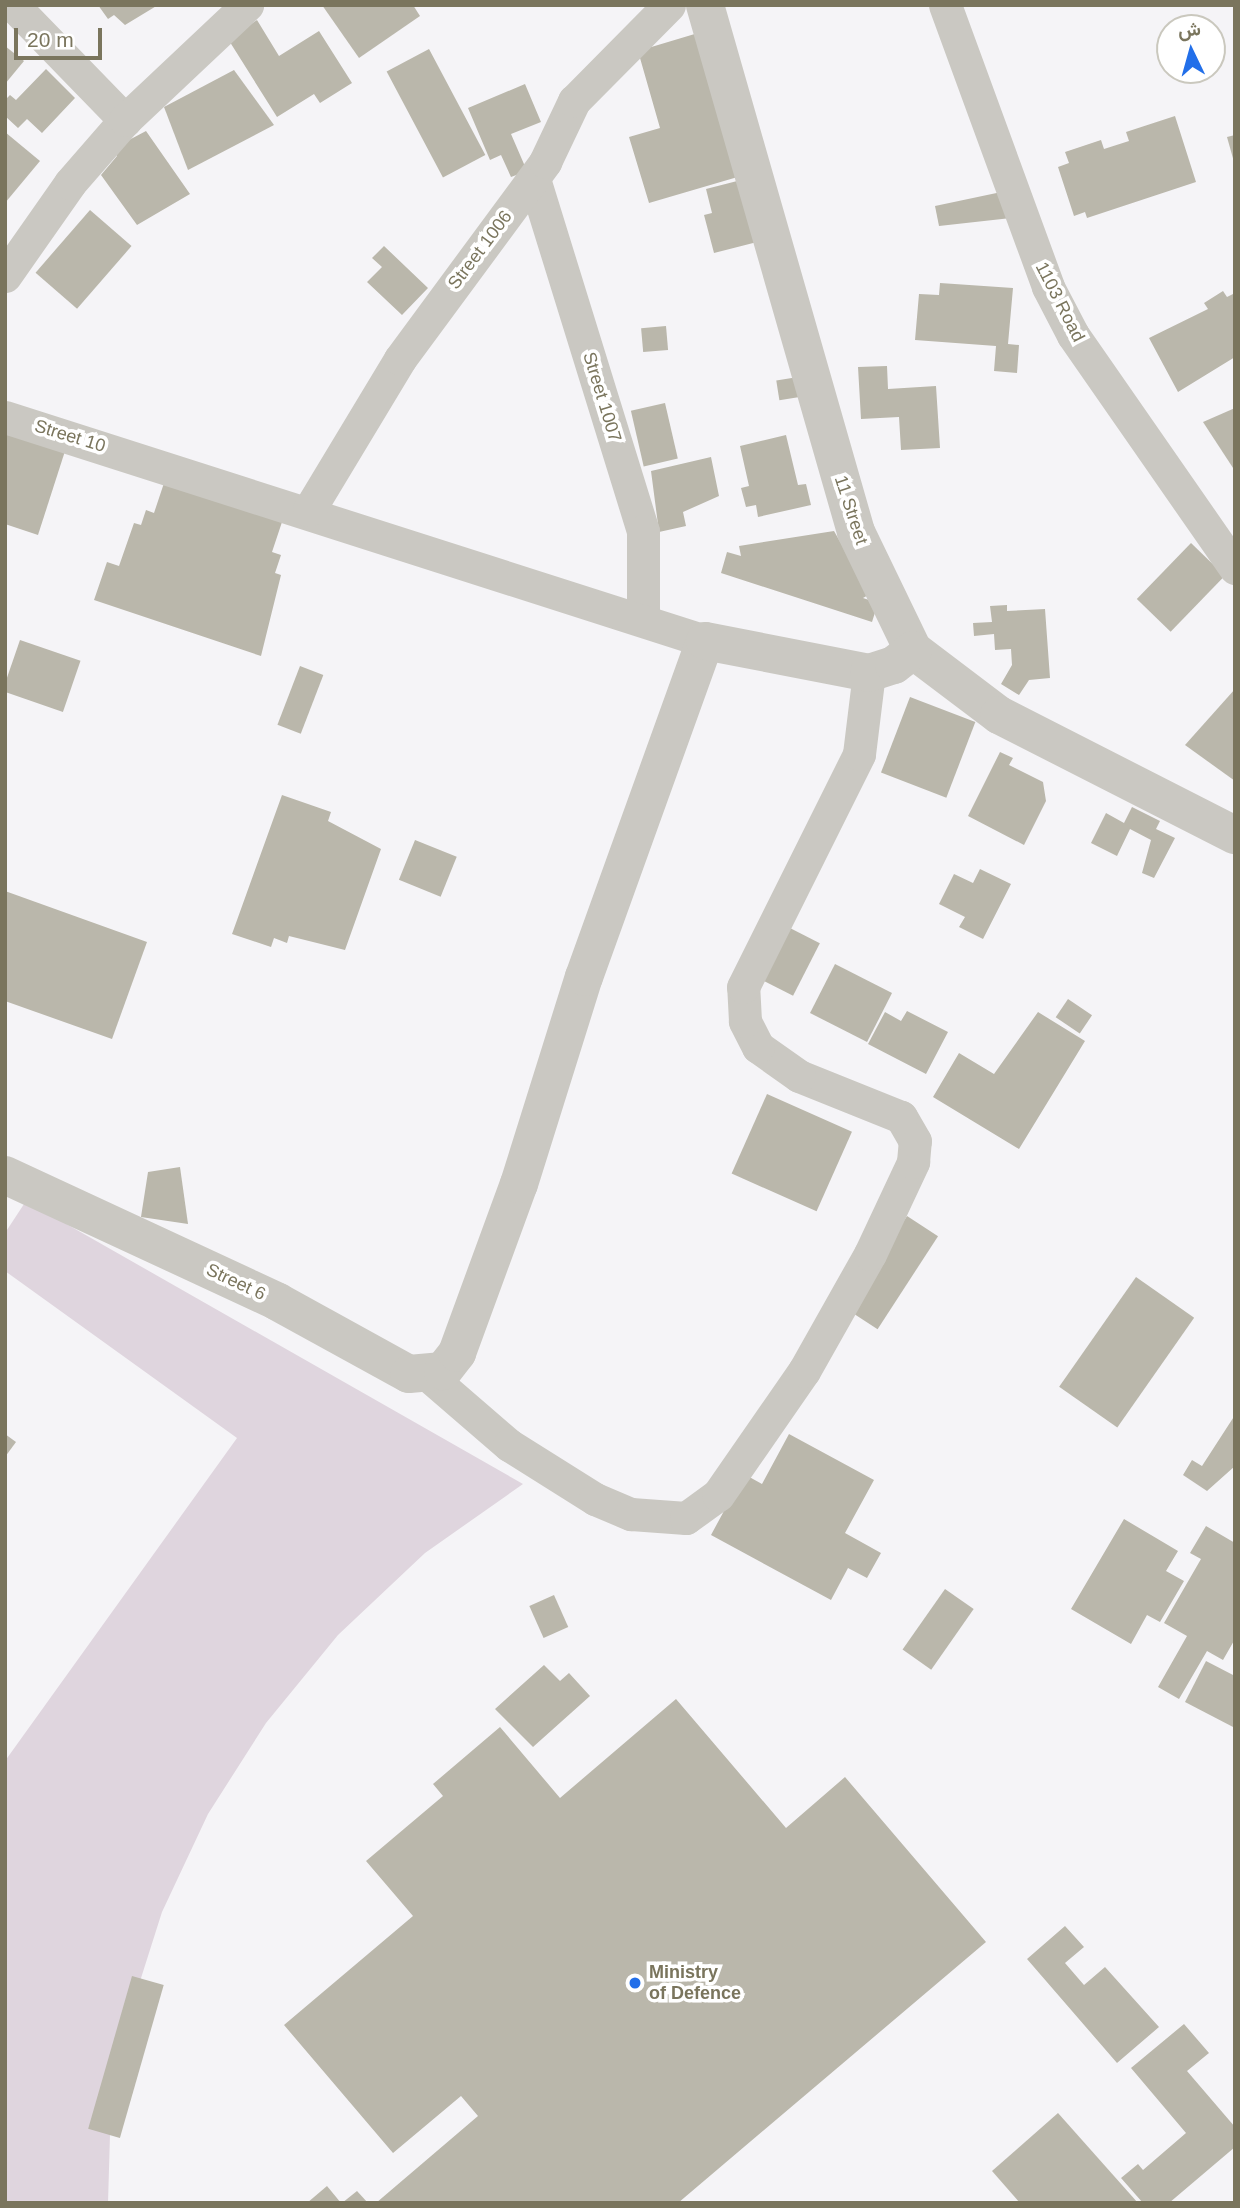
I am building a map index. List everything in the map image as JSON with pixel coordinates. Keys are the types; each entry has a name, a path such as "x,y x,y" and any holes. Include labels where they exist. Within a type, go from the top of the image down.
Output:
{"street":[{"path":"13,5 125,120"},
{"path":"5,276 70,183 125,120 247,5"},
{"name":"Street 1006","path":"309,510 400,359 534,179 591,80 669,5"},
{"name":"11 Street","path":"705,5 856,532 913,650 999,715 1235,835"},
{"name":"1103 Road","path":"945,5 1054,299 1235,568"},
{"name":"Street 1007","path":"534,179 643,531 643,620"},
{"name":"Street 10","path":"5,417 309,510 705,641"},
{"path":"869,673 859,754 743,987 745,1021 758,1047 799,1076 901,1117 915,1142 913,1162 870,1254 804,1371 718,1495 686,1518 631,1514 595,1499 509,1445 443,1365 705,641 869,673 894,665 913,650"},
{"name":"Street 6","path":"5,1175 278,1302 409,1374 443,1365"}],"shaded area":[{"path":"26,1201 523,1484 425,1553 338,1635 266,1723 208,1814 162,1912 128,2019 110,2135 108,2203 5,2203 5,1761 237,1438 5,1271 5,1233"}],"building":[{"path":"98,5 158,5 125,25 114,15 108,19"},
{"path":"322,5 413,5 420,16 359,58"},
{"path":"257,20 279,56 319,31 352,83 320,103 314,94 277,117 228,39"},
{"path":"698,33 741,176 649,203 629,137 660,128 638,51"},
{"path":"5,46 24,61 5,84"},
{"path":"429,49 485,155 443,177 387,72"},
{"path":"46,69 75,98 42,133 27,119 18,128 5,116 5,100 10,95 16,100"},
{"path":"234,70 274,125 188,170 164,107"},
{"path":"525,84 541,122 511,134 527,171 511,177 501,155 490,160 468,108"},
{"path":"1175,116 1196,182 1087,218 1085,212 1074,216 1058,167 1069,163 1065,152 1101,140 1104,149 1129,141 1126,132"},
{"path":"146,131 190,194 137,225 101,175 117,156 112,149"},
{"path":"5,132 40,161 5,203"},
{"path":"1235,135 1235,162 1234,162 1227,137"},
{"path":"745,179 761,241 714,253 704,215 712,213 706,189"},
{"path":"1006,191 1011,218 939,226 935,206"},
{"path":"90,210 132,246 77,309 36,273"},
{"path":"384,246 428,288 402,315 367,282 382,267 372,258"},
{"path":"940,283 1013,288 1008,344 1019,345 1017,373 994,371 996,346 915,340 919,294 939,295"},
{"path":"1223,291 1227,297 1235,293 1235,357 1178,392 1149,338 1208,309 1204,303"},
{"path":"666,326 668,350 643,352 641,328"},
{"path":"887,366 888,389 936,386 940,448 901,450 899,417 861,419 858,367"},
{"path":"798,377 801,397 779,400 776,380"},
{"path":"665,403 678,459 644,466 631,411"},
{"path":"1235,408 1235,471 1203,422"},
{"path":"5,429 66,448 38,535 5,524"},
{"path":"786,435 798,485 806,484 811,505 758,517 756,505 746,507 741,488 749,486 740,446"},
{"path":"711,457 719,496 683,512 686,526 659,532 651,471"},
{"path":"166,477 284,516 272,552 281,555 275,573 281,575 261,656 94,600 107,562 119,566 134,523 141,525 146,510 154,513"},
{"path":"834,531 870,594 863,598 878,603 872,622 721,573 727,552 741,556 739,546"},
{"path":"1191,543 1225,576 1171,632 1137,599"},
{"path":"1007,605 1007,611 1045,609 1050,678 1029,680 1019,695 1001,684 1012,665 1011,649 995,650 994,634 974,636 973,623 992,622 990,606"},
{"path":"20,640 81,661 63,712 5,692 5,684"},
{"path":"300,666 323,675 301,734 277,725"},
{"path":"1235,689 1235,781 1185,745"},
{"path":"910,697 975,722 946,798 881,773"},
{"path":"1000,752 1013,758 1009,765 1043,782 1046,801 1024,845 968,816"},
{"path":"282,795 331,812 328,821 381,849 345,950 289,936 287,943 274,938 271,947 232,934"},
{"path":"1132,807 1160,821 1156,829 1175,838 1154,878 1142,873 1151,840 1130,829 1117,856 1091,843 1106,813 1124,823"},
{"path":"415,840 457,857 441,897 399,880"},
{"path":"980,869 1011,884 983,939 959,927 965,917 939,904 954,874 973,883"},
{"path":"5,891 147,942 112,1039 5,1001"},
{"path":"786,926 820,943 793,996 759,979"},
{"path":"835,964 892,993 867,1042 810,1013"},
{"path":"1068,999 1092,1015 1080,1033 1056,1017"},
{"path":"907,1011 948,1032 926,1074 868,1044 885,1012 901,1021"},
{"path":"1038,1012 1085,1041 1019,1149 933,1097 959,1053 994,1074"},
{"path":"767,1094 852,1132 817,1211 732,1173"},
{"path":"180,1167 188,1224 141,1217 148,1172"},
{"path":"907,1216 938,1236 878,1329 847,1309"},
{"path":"1136,1277 1194,1318 1117,1427 1059,1387"},
{"path":"1235,1415 1235,1466 1207,1491 1183,1475 1192,1460 1202,1466"},
{"path":"5,1434 16,1442 5,1457"},
{"path":"789,1434 874,1480 845,1533 881,1553 867,1578 848,1568 831,1600 711,1535 744,1474 762,1484"},
{"path":"1124,1519 1178,1551 1166,1571 1184,1581 1160,1622 1147,1615 1131,1644 1071,1609"},
{"path":"1206,1526 1235,1543 1235,1639 1223,1660 1207,1651 1179,1699 1158,1687 1187,1636 1164,1623 1201,1559 1190,1553"},
{"path":"945,1589 974,1609 931,1670 903,1650"},
{"path":"554,1595 568,1627 544,1638 529,1606"},
{"path":"1206,1661 1235,1676 1235,1728 1185,1702"},
{"path":"544,1665 560,1681 569,1673 590,1696 533,1747 495,1709"},
{"name":"Ministry of Defence","path":"676,1699 786,1828 845,1777 986,1942 678,2203 376,2203 478,2116 461,2096 393,2153 284,2025 413,1916 366,1861 443,1796 433,1784 500,1727 560,1798"},
{"path":"1065,1926 1084,1947 1065,1963 1084,1985 1105,1967 1159,2027 1117,2063 1027,1959"},
{"path":"132,1976 164,1985 120,2138 88,2129"},
{"path":"1184,2024 1209,2053 1187,2071 1235,2127 1235,2147 1169,2203 1143,2203 1121,2178 1138,2164 1143,2170 1186,2133 1131,2068"},
{"path":"1058,2113 1138,2203 1020,2203 992,2171"},
{"path":"327,2186 341,2203 307,2203"},
{"path":"357,2191 368,2203 342,2203"}],"place":[{"name":"Ministry of Defence","path":"635,1983"}]}
